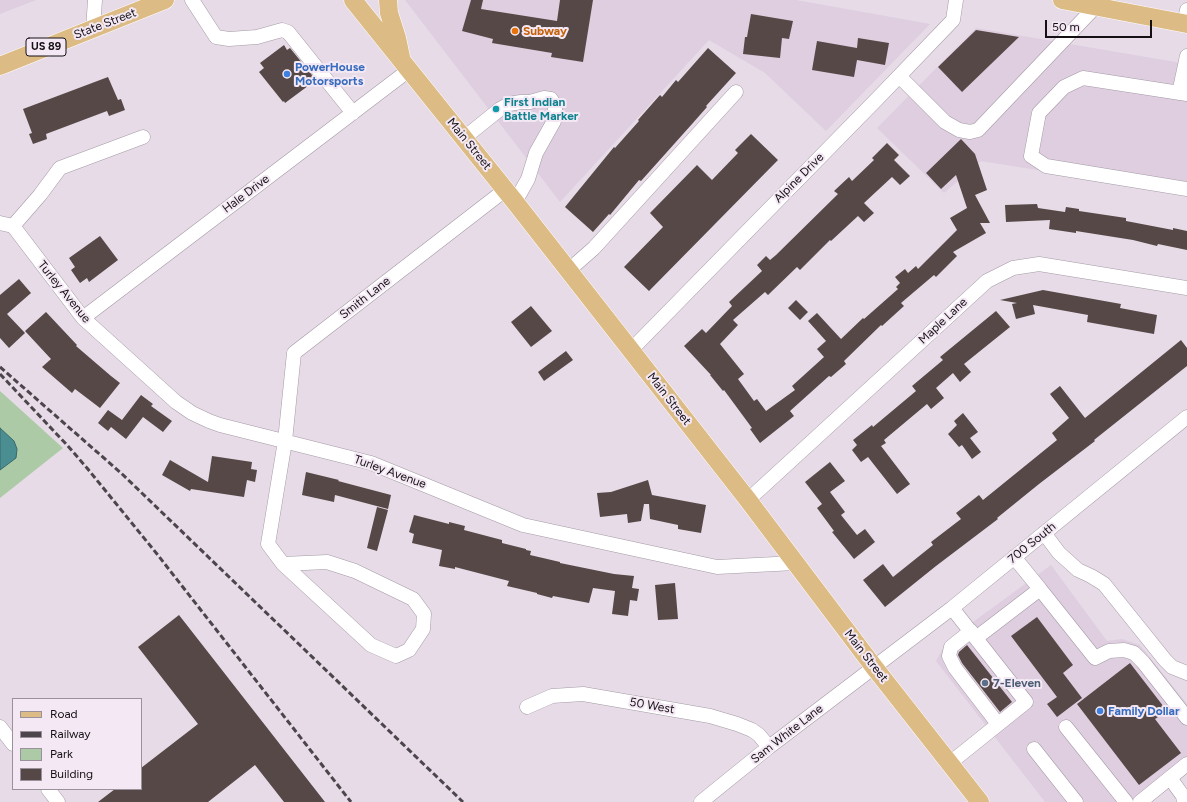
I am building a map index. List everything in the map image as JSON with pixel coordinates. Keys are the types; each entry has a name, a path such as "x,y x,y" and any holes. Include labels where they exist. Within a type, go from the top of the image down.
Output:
{"main road":[{"name":"State Street","path":"0,66 163,0"},
{"name":"Main Street","path":"353,0 631,350 748,500 874,667 980,802"},
{"path":"388,0 389,13 405,65"},
{"path":"1062,0 1104,5 1186,19"}],"street":[{"path":"92,29 95,0"},
{"path":"192,0 216,37 230,39 257,37 282,30 288,32 353,113"},
{"name":"Alpine Drive","path":"631,350 953,20 956,0"},
{"path":"899,76 945,122 959,130 970,132 978,130 1104,5"},
{"path":"1187,56 1183,94 1083,78 1064,87 1039,113 1031,156 1046,166 1187,189"},
{"name":"Hale Drive","path":"83,318 353,113 405,65"},
{"path":"568,270 594,248 736,92"},
{"path":"464,138 500,109 509,104 530,102 544,98 551,99 555,109 554,121 536,153 528,179 510,196"},
{"path":"6,224 40,194 60,168 143,136"},
{"name":"Smith Lane","path":"283,564 327,562 355,571 413,599 424,614 423,629 409,650 396,656 371,644 283,564 268,544 285,441 294,353 510,196"},
{"name":"Turley Avenue","path":"6,224 83,318 176,402 192,413 220,425 372,463 523,525 717,567 795,563"},
{"name":"Maple Lane","path":"748,500 986,281 1013,268 1039,264 1187,288"},
{"name":"700 South","path":"874,667 952,608 1187,417"},
{"path":"1044,533 1059,553 1078,570 1104,584 1172,667 1187,673"},
{"path":"1014,557 1095,658 1110,651 1124,650 1134,653 1144,662 1187,718"},
{"path":"998,724 955,668 949,656 951,647 973,635 1040,589"},
{"path":"950,763 1026,702 952,608"},
{"name":"Sam White Lane","path":"701,802 769,747 874,667"},
{"name":"50 West","path":"527,707 552,696 583,694 710,716 738,724 752,730 759,735 769,747"},
{"path":"1066,726 1126,802"},
{"path":"0,727 12,743"},
{"path":"1034,749 1076,802"},
{"path":"1140,802 1187,764"},
{"path":"1170,778 1183,796 1184,802"},
{"path":"49,790 58,802"}],"shaded area":[{"path":"0,0 36,0 0,14"},
{"path":"405,0 796,0 930,24 826,131 765,73 709,40 560,202"},
{"path":"976,28 1187,64 1187,194 981,161 944,193 877,128"},
{"path":"1051,565 1107,641 1122,639 1140,645 1187,704 1187,772 1149,802 1045,802 936,661 947,641"}],"green space":[{"path":"0,391 63,448 0,498"}],"water":[{"path":"0,428 14,441 17,449 16,458 0,470"}],"building":[{"path":"471,0 483,0 481,9 557,21 560,0 593,0 583,62 551,57 552,53 492,43 493,39 462,31"},
{"path":"751,14 793,21 789,39 782,38 780,58 743,54 745,37 747,37"},
{"path":"976,30 1019,37 962,92 938,67"},
{"path":"858,38 889,43 885,65 857,60 854,77 812,70 817,41 857,48"},
{"name":"PowerHouse Motorsports","path":"284,45 287,50 290,48 316,80 285,103 259,72 264,68 260,63"},
{"path":"708,48 736,73 641,181 639,180 610,215 609,214 593,232 565,207 614,147 615,148 639,121 638,120 660,95 662,97 676,80 678,82"},
{"path":"108,77 118,100 121,99 125,110 109,116 107,111 46,134 47,139 33,144 29,134 32,133 23,109"},
{"path":"751,134 778,160 649,291 624,267 663,227 650,213 697,165 712,180 738,153 735,150"},
{"path":"961,139 975,154 987,190 975,195 990,223 980,223 986,233 953,252 957,256 936,277 934,275 901,303 904,306 882,326 881,325 844,361 846,364 831,377 829,376 790,411 794,416 760,443 750,429 752,428 724,390 723,391 711,375 684,346 702,329 706,333 732,306 729,302 762,271 757,265 766,256 770,260 776,255 838,194 834,191 849,177 852,181 874,160 872,158 887,143 899,155 894,160 910,176 900,185 892,177 864,203 874,213 864,222 858,216 831,241 830,240 800,270 797,267 768,295 765,292 733,320 738,325 720,344 744,374 738,379 754,401 757,399 766,411 795,390 792,386 824,357 817,349 826,341 808,321 817,313 841,339 863,318 864,319 898,289 896,287 900,283 895,277 905,269 908,273 916,266 918,269 957,230 950,218 967,208 956,175 941,189 926,173"},
{"path":"1037,204 1038,208 1065,212 1066,207 1079,209 1079,211 1126,218 1126,221 1173,230 1173,228 1187,231 1187,250 1076,231 1076,233 1049,229 1050,220 1006,222 1005,205"},
{"path":"100,236 118,260 89,282 87,278 80,283 71,270 75,267 69,258"},
{"path":"19,279 31,293 7,314 25,333 9,348 0,338 0,295"},
{"path":"1043,290 1121,304 1120,308 1157,315 1154,334 1087,322 1088,315 1033,305 1035,314 1016,319 1012,304 1017,303 1000,300"},
{"path":"796,300 808,312 800,320 788,308"},
{"path":"531,306 552,331 531,347 511,322"},
{"path":"996,311 1010,327 964,364 971,372 960,382 953,373 936,388 944,398 931,409 927,404 884,440 886,443 881,446 910,484 897,494 868,457 861,462 852,450 857,445 853,440 872,425 873,427 916,391 912,386 943,360 940,357"},
{"path":"46,312 77,345 76,346 120,383 100,408 75,389 72,393 42,367 51,359 25,331"},
{"path":"1181,340 1187,348 1187,366 997,518 998,519 885,607 863,580 883,564 893,577 933,545 931,542 961,519 956,513 979,495 983,500 1057,440 1052,433 1069,418 1050,394 1060,386 1085,418"},
{"path":"566,351 573,360 544,381 538,372"},
{"path":"141,395 153,404 151,406 172,421 163,432 143,417 126,439 111,427 108,431 98,423 108,410 122,420"},
{"path":"963,413 978,432 970,438 981,452 972,459 962,445 959,447 948,434 957,425 954,421"},
{"path":"212,456 252,462 251,469 257,470 255,482 247,480 244,497 191,489 190,491 162,475 170,460 208,482"},
{"path":"830,462 845,481 830,492 845,512 841,515 857,535 865,529 875,542 854,559 832,532 834,531 817,508 822,504 805,482"},
{"path":"306,472 391,495 388,509 335,495 334,502 302,495"},
{"path":"648,480 652,495 706,505 701,533 678,529 678,525 650,519 649,504 644,504 641,521 628,523 627,514 600,517 597,493 611,492"},
{"path":"377,507 388,510 377,551 367,548"},
{"path":"414,515 449,524 449,522 465,526 464,530 502,540 502,543 531,551 530,555 614,574 634,576 632,588 639,589 637,601 630,600 628,616 612,614 615,591 593,588 589,603 553,596 552,598 507,586 509,581 455,567 455,569 439,566 442,550 412,543 414,534 409,532"},
{"path":"675,583 678,619 658,620 655,585"},
{"path":"179,615 325,802 284,802 255,765 208,802 98,802 114,790 142,790 142,767 198,724 138,647"},
{"path":"1037,617 1073,665 1063,673 1082,698 1057,717 1047,704 1057,697 1011,636"},
{"path":"967,645 1012,702 1000,712 962,663 958,655 959,652"},
{"path":"1130,663 1167,711 1155,719 1181,753 1139,785 1077,704"}],"railway":[{"path":"0,367 121,473 463,802"},
{"path":"0,374 87,468 157,554 351,802"}],"place":[{"name":"Subway","path":"515,31"},
{"name":"PowerHouse Motorsports","path":"287,74"},
{"name":"First Indian Battle Marker","path":"496,109"},
{"name":"7-Eleven","path":"985,683"},
{"name":"Family Dollar","path":"1100,711"}]}
